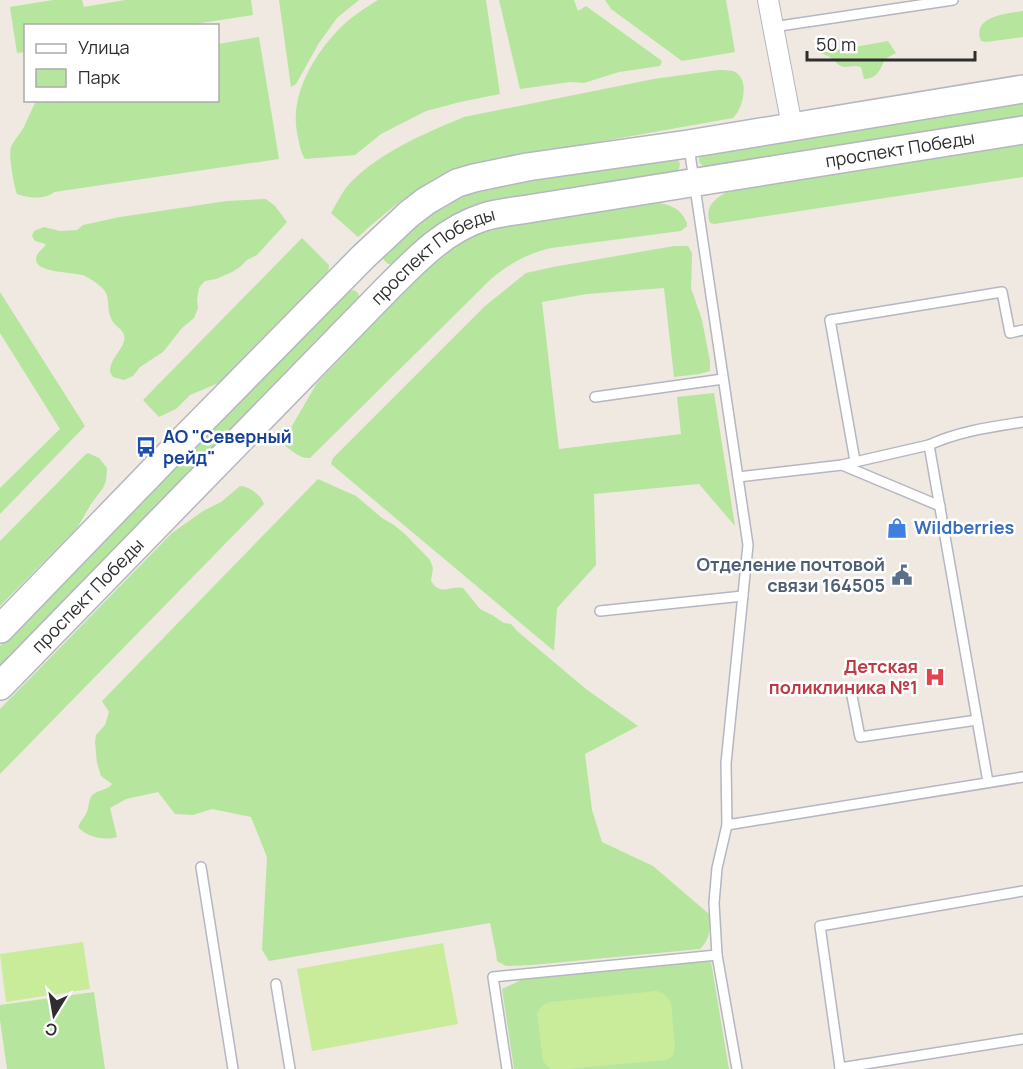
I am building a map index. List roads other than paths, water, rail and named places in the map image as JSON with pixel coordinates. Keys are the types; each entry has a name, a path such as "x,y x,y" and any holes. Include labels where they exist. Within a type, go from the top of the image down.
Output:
{"main road":[{"path":"0,629 363,257 409,214 457,183 527,167 688,144 1023,89"},
{"name":"проспект Победы","path":"0,686 427,249 455,230 484,217 534,208 1023,129"}],"street":[{"path":"768,0 792,126"}],"lane":[{"path":"773,27 953,0"},
{"path":"688,144 748,544 726,763 727,825 717,868 714,903 717,955 736,1069"},
{"path":"855,461 830,320 1002,292 1010,333 1023,330"},
{"path":"596,397 723,379"},
{"path":"738,477 842,465 929,445 946,437 1023,422"},
{"path":"929,445 988,782"},
{"path":"842,465 940,506"},
{"path":"600,611 743,596"},
{"path":"852,696 860,737 977,720"},
{"path":"727,825 1023,777"},
{"path":"201,867 233,1069"},
{"path":"1023,891 820,926 841,1068 1023,1039"},
{"path":"507,1069 493,977 717,955"},
{"path":"276,984 290,1069"}],"place":[{"name":"АО \"Северный рейд\"","path":"146,447"},
{"name":"Wildberries","path":"897,528"},
{"name":"Отделение почтовой связи 164505","path":"902,575"},
{"name":"Детская поликлиника №1","path":"935,677"}]}
